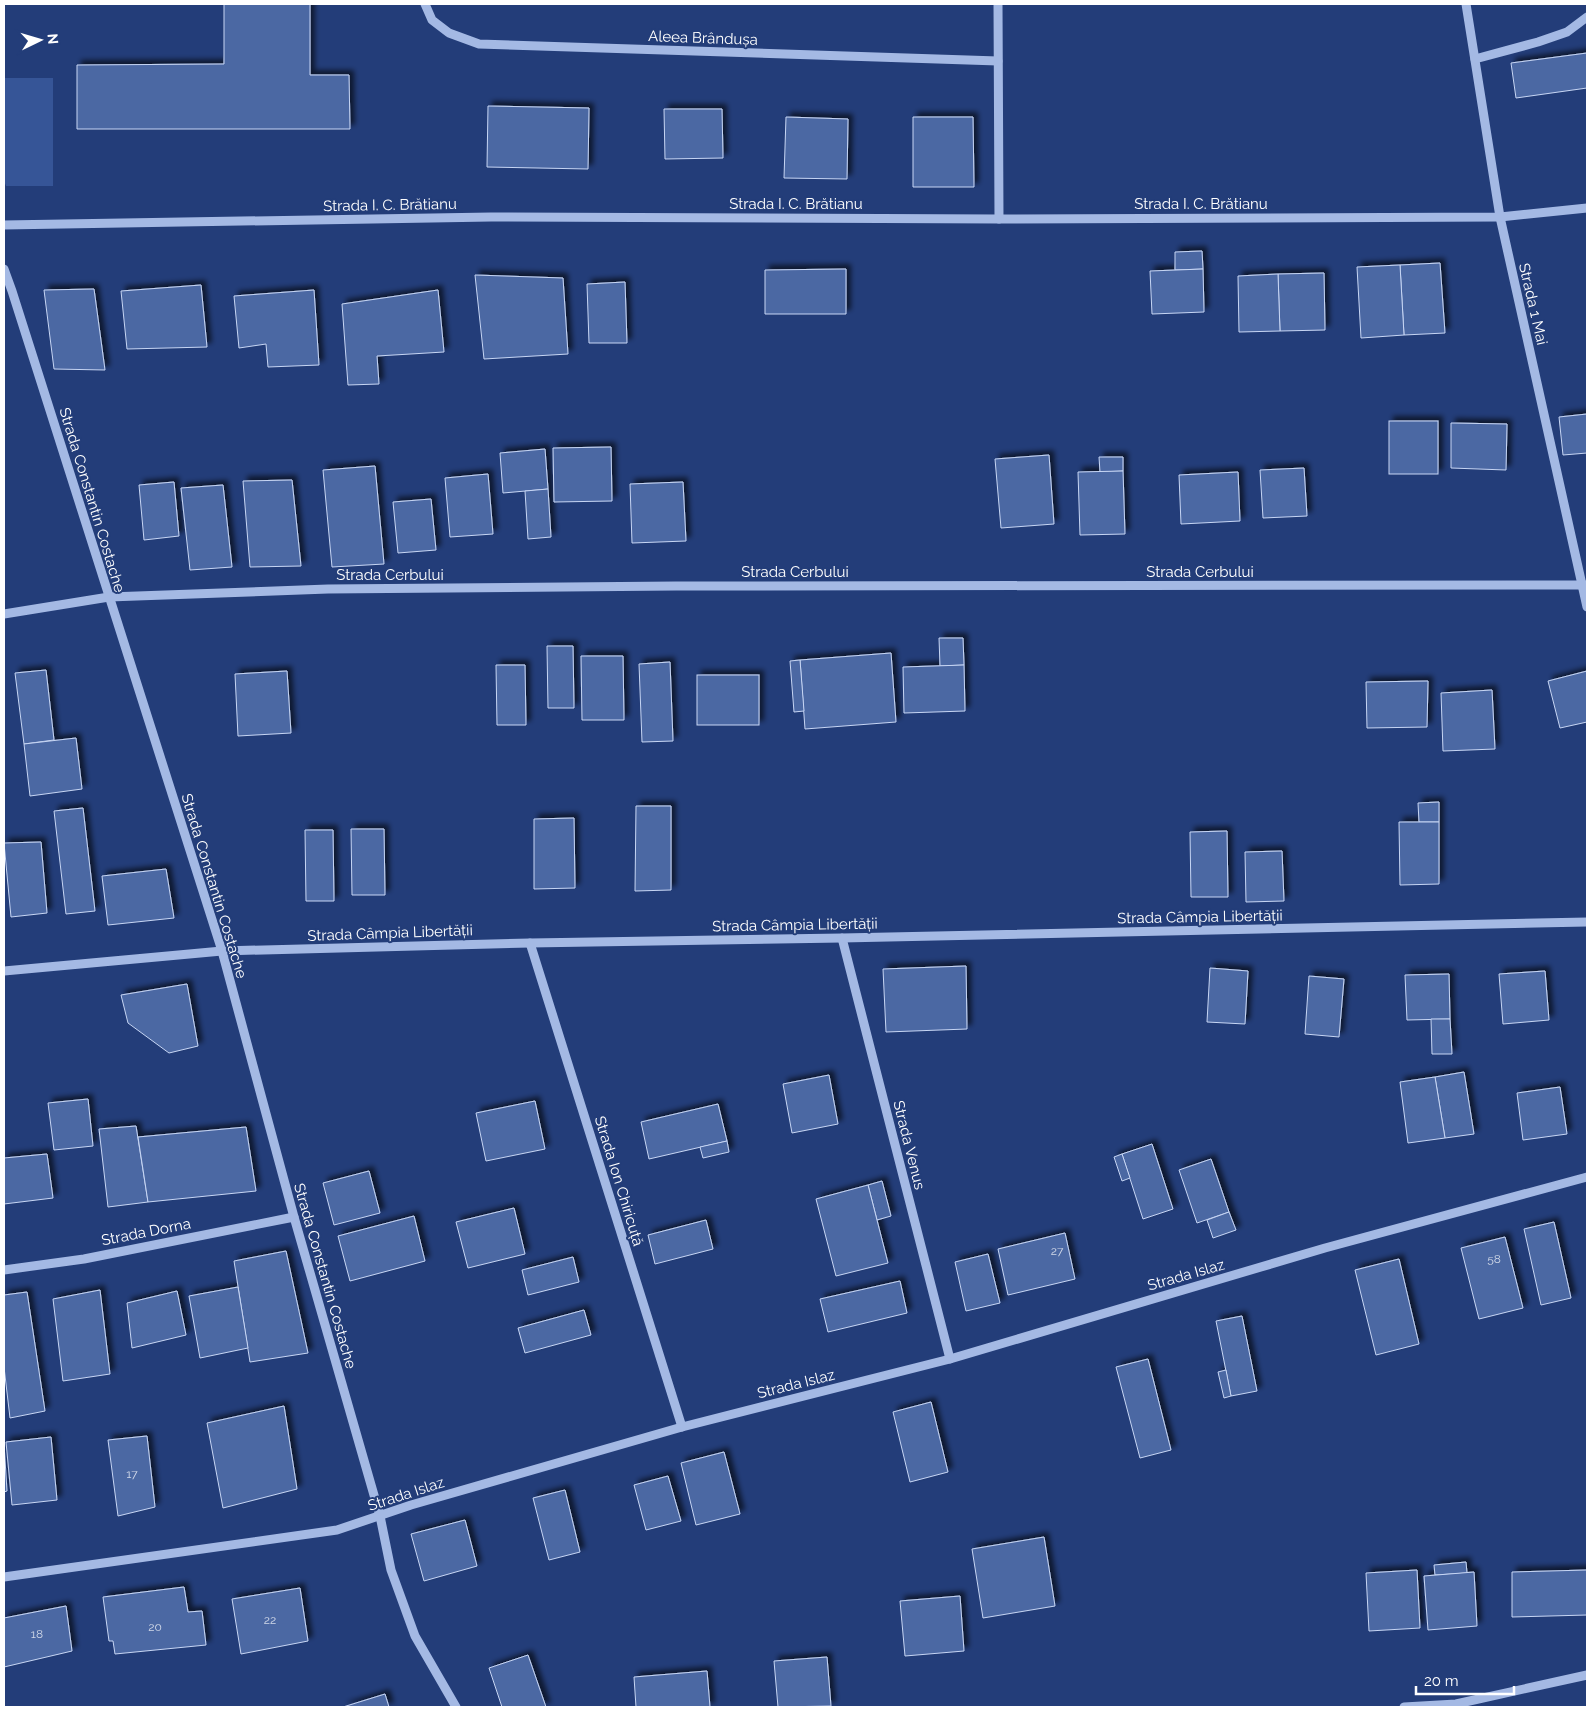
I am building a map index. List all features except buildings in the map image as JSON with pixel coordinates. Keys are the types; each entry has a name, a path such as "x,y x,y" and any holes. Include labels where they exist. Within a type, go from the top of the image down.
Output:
{"street":[{"name":"Aleea Brândușa","path":"426,4 432,20 449,33 479,44 998,61"},
{"path":"998,4 999,219"},
{"name":"Strada 1 Mai","path":"1466,4 1500,217 1584,585 1587,607"},
{"path":"1475,59 1567,32 1587,17"},
{"name":"Strada I. C. Brătianu","path":"4,225 491,217 999,219 1500,217 1587,208"},
{"name":"Strada Constantin Costache","path":"4,269 222,951 294,1217 380,1516 391,1570 415,1636 456,1707"},
{"name":"Strada Cerbului","path":"4,614 109,597 378,589 686,586 1584,585"},
{"name":"Strada Câmpia Libertății","path":"4,971 222,951 1587,922"},
{"name":"Strada Venus","path":"842,938 950,1359"},
{"name":"Strada Ion Chiricuță","path":"530,943 682,1427"},
{"name":"Strada Islaz","path":"4,1577 337,1530 411,1505 682,1427 950,1359 1325,1248 1587,1177"},
{"name":"Strada Dorna","path":"4,1270 84,1259 294,1217"},
{"path":"1404,1707 1456,1706 1587,1676"}],"shaded area":[{"path":"4,78 53,78 53,186 6,186 4,181"}]}
